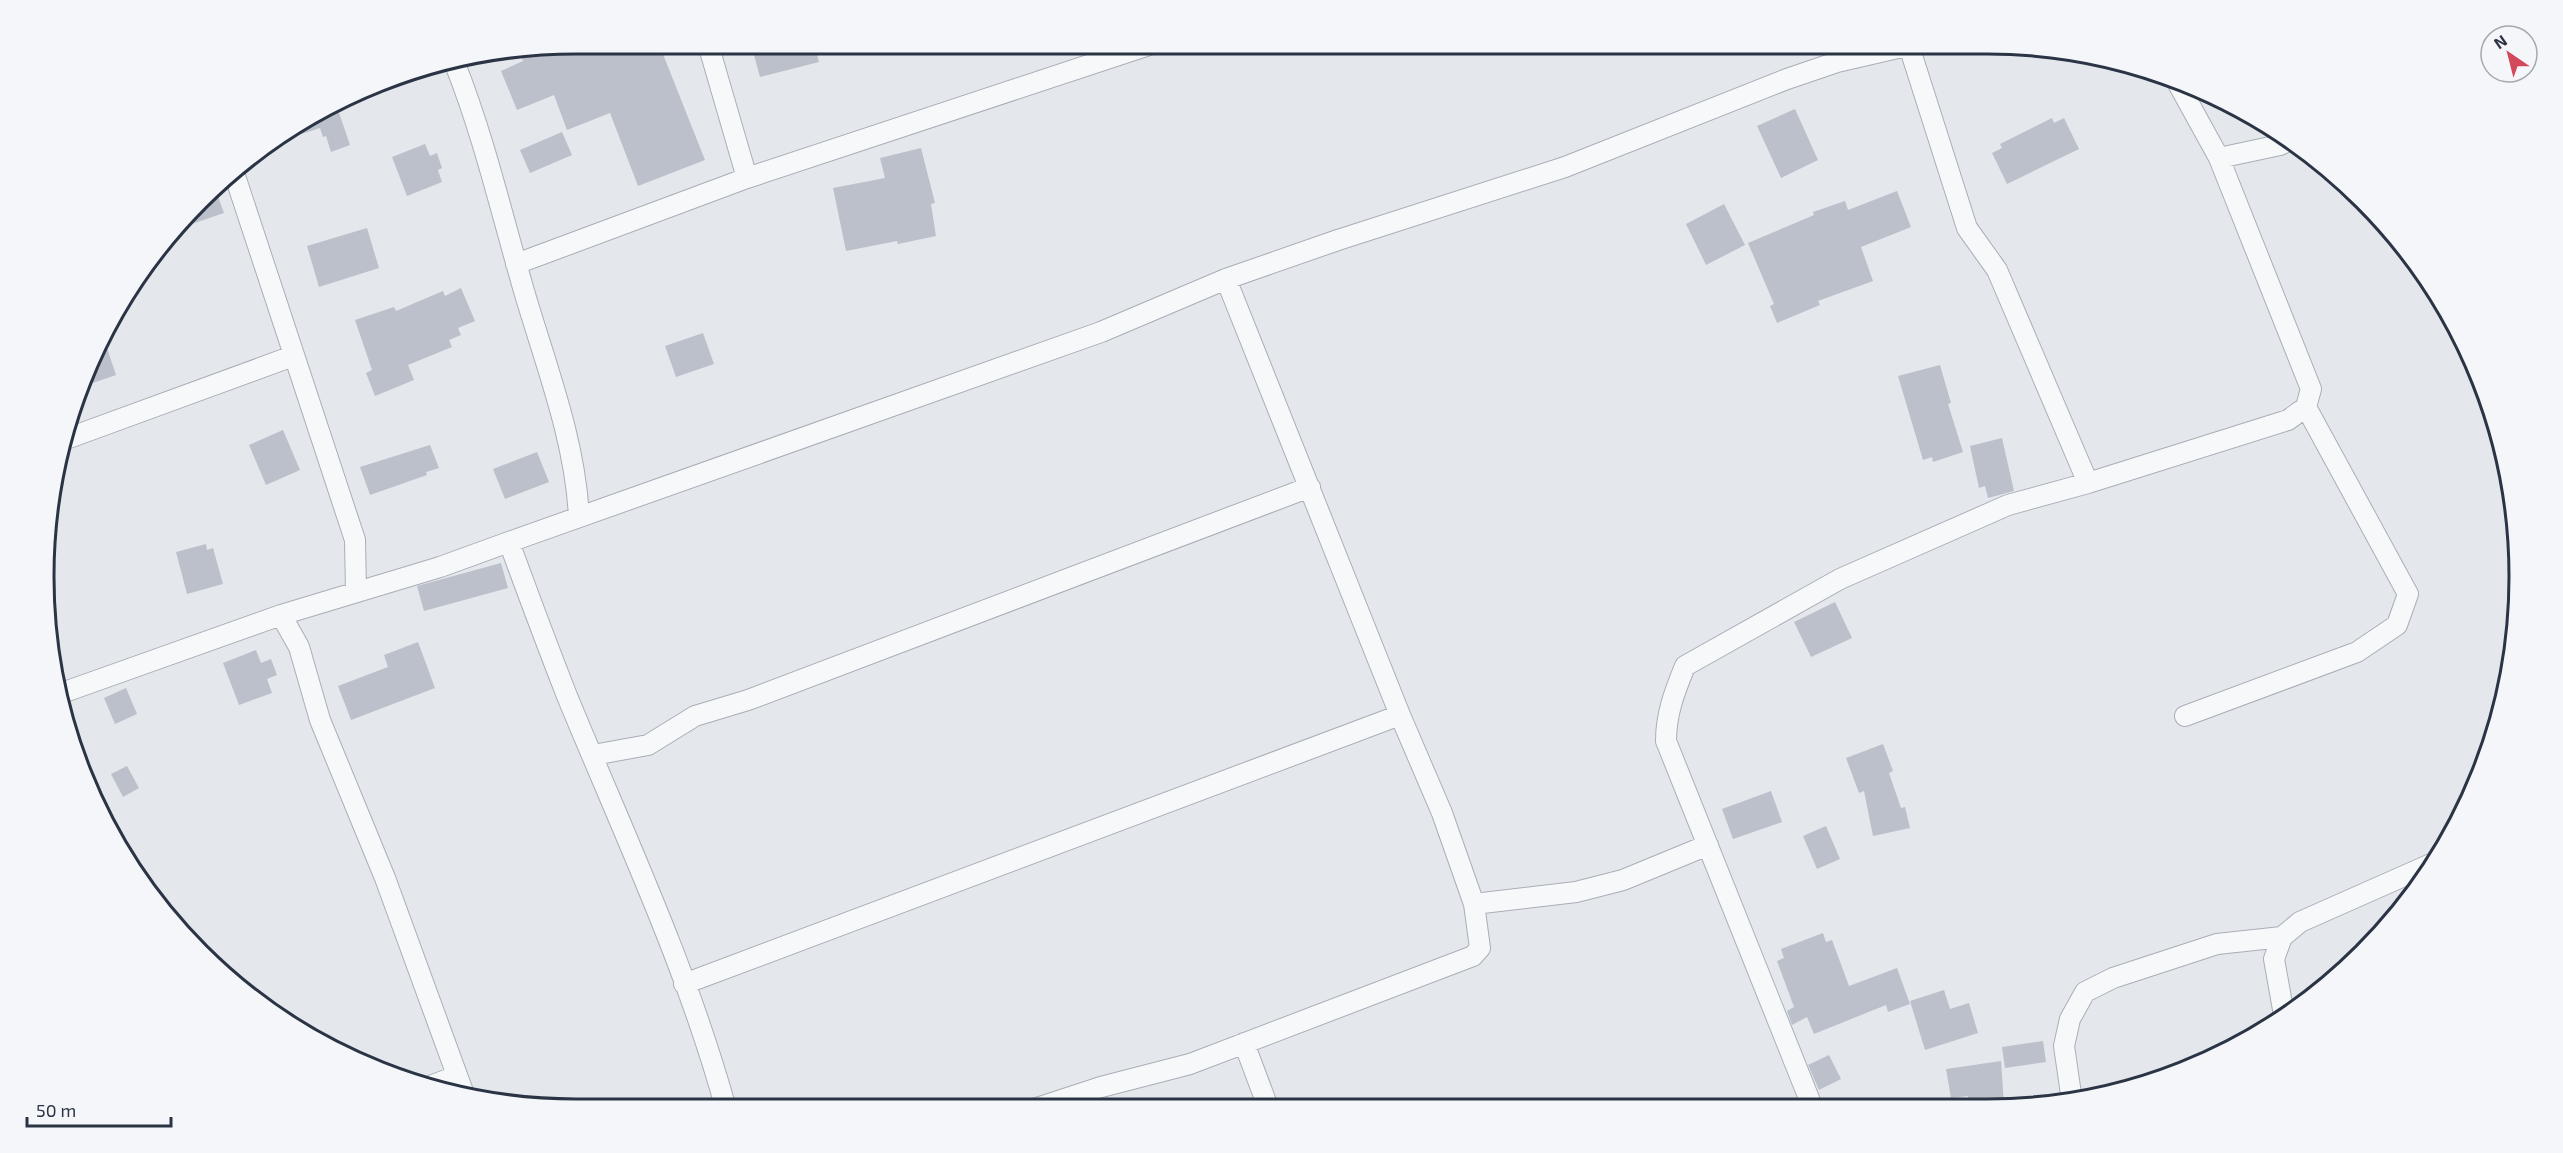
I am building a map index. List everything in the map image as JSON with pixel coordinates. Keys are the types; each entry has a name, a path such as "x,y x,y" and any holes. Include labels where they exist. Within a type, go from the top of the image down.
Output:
{"street":[{"path":"711,54 747,178"},
{"path":"516,264 747,178 1122,54"},
{"path":"67,691 281,615 440,567 1101,332 1226,279 1565,167 1787,79 1837,62 1872,54"},
{"path":"1915,54 1967,228 1997,270 2088,483"},
{"path":"457,68 472,107 516,264 569,437 577,481 579,517"},
{"path":"1809,1099 1666,741 1666,719 1685,666 1840,579 2008,505 2088,483 2288,420 2306,407 2312,389 2219,158 2183,93"},
{"path":"2219,158 2281,145"},
{"path":"236,180 355,540 356,592"},
{"path":"1064,1099 1190,1064 1473,956 1480,948 1474,904 1442,813 1400,715 1226,279"},
{"path":"73,436 293,356"},
{"path":"2185,716 2357,652 2397,625 2408,594 2306,407"},
{"path":"593,755 648,745 695,716 748,700 1310,487"},
{"path":"509,542 567,695 684,984 723,1099"},
{"path":"281,615 299,647 320,720 385,878 461,1086"},
{"path":"684,984 1400,715"},
{"path":"1474,904 1576,892 1623,880 1708,845"},
{"path":"2283,1007 2274,959 2282,937 2300,922 2420,869"},
{"path":"2072,1092 2064,1046 2070,1019 2085,992 2113,978 2217,944 2282,937"},
{"path":"1244,1043 1265,1099"},
{"path":"443,1081 457,1076"}],"building":[{"path":"663,54 705,160 638,186 610,113 567,130 554,95 517,110 501,71 523,61 521,57 542,55"},
{"path":"754,54 817,54 819,62 760,77"},
{"path":"1795,109 1818,160 1781,178 1757,126"},
{"path":"339,111 350,145 331,152 326,136 323,137 320,128 296,136"},
{"path":"2052,118 2054,123 2064,118 2079,149 2007,184 1992,153 2002,148 2000,144"},
{"path":"562,132 572,155 530,173 520,150"},
{"path":"425,144 430,156 437,153 442,168 438,170 442,182 407,196 392,157"},
{"path":"921,148 935,203 931,204 936,236 846,251 833,188 885,178 880,158"},
{"path":"1897,191 1911,227 1861,247 1873,281 1818,301 1820,305 1777,323 1770,306 1774,304 1748,243 1814,215 1813,212 1845,201 1848,210"},
{"path":"218,197 224,213 191,224"},
{"path":"1724,204 1745,245 1706,265 1686,224"},
{"path":"367,228 379,268 319,287 307,246"},
{"path":"461,288 475,321 458,328 461,335 449,340 452,347 408,365 414,380 375,396 366,373 372,370 355,320 394,307 396,311 443,291 445,296"},
{"path":"703,333 714,364 676,377 665,346"},
{"path":"107,348 116,375 92,383"},
{"path":"1940,365 1951,403 1948,404 1963,452 1933,462 1932,457 1923,460 1898,376"},
{"path":"283,430 300,470 266,485 249,445"},
{"path":"2002,438 2014,491 1988,498 1985,486 1979,488 1970,446"},
{"path":"430,445 439,468 426,472 427,475 370,495 360,467"},
{"path":"537,452 549,482 505,499 493,469"},
{"path":"206,544 207,550 213,548 223,584 187,594 176,552"},
{"path":"501,563 508,588 424,611 417,586"},
{"path":"1835,602 1852,638 1811,657 1794,622"},
{"path":"418,642 435,688 351,720 338,686 388,667 384,655"},
{"path":"256,650 261,663 271,659 277,675 267,679 272,693 239,705 223,663"},
{"path":"126,688 137,714 115,724 104,698"},
{"path":"1883,744 1893,771 1889,773 1901,808 1905,807 1910,828 1873,836 1864,791 1859,793 1846,758"},
{"path":"127,766 139,788 123,797 111,774"},
{"path":"1771,791 1782,822 1733,839 1722,809"},
{"path":"1826,826 1840,859 1817,869 1803,836"},
{"path":"1823,933 1826,942 1832,940 1849,986 1897,968 1910,1004 1888,1012 1886,1005 1814,1034 1807,1017 1792,1025 1787,1011 1794,1007 1777,961 1784,958 1781,949"},
{"path":"1944,990 1950,1009 1969,1003 1978,1033 1925,1050 1910,1001"},
{"path":"2043,1041 2046,1062 2005,1068 2002,1047"},
{"path":"1829,1055 1841,1079 1819,1090 1808,1065"},
{"path":"2001,1061 2004,1099 1968,1099 1968,1096 1951,1098 1946,1069"}]}
